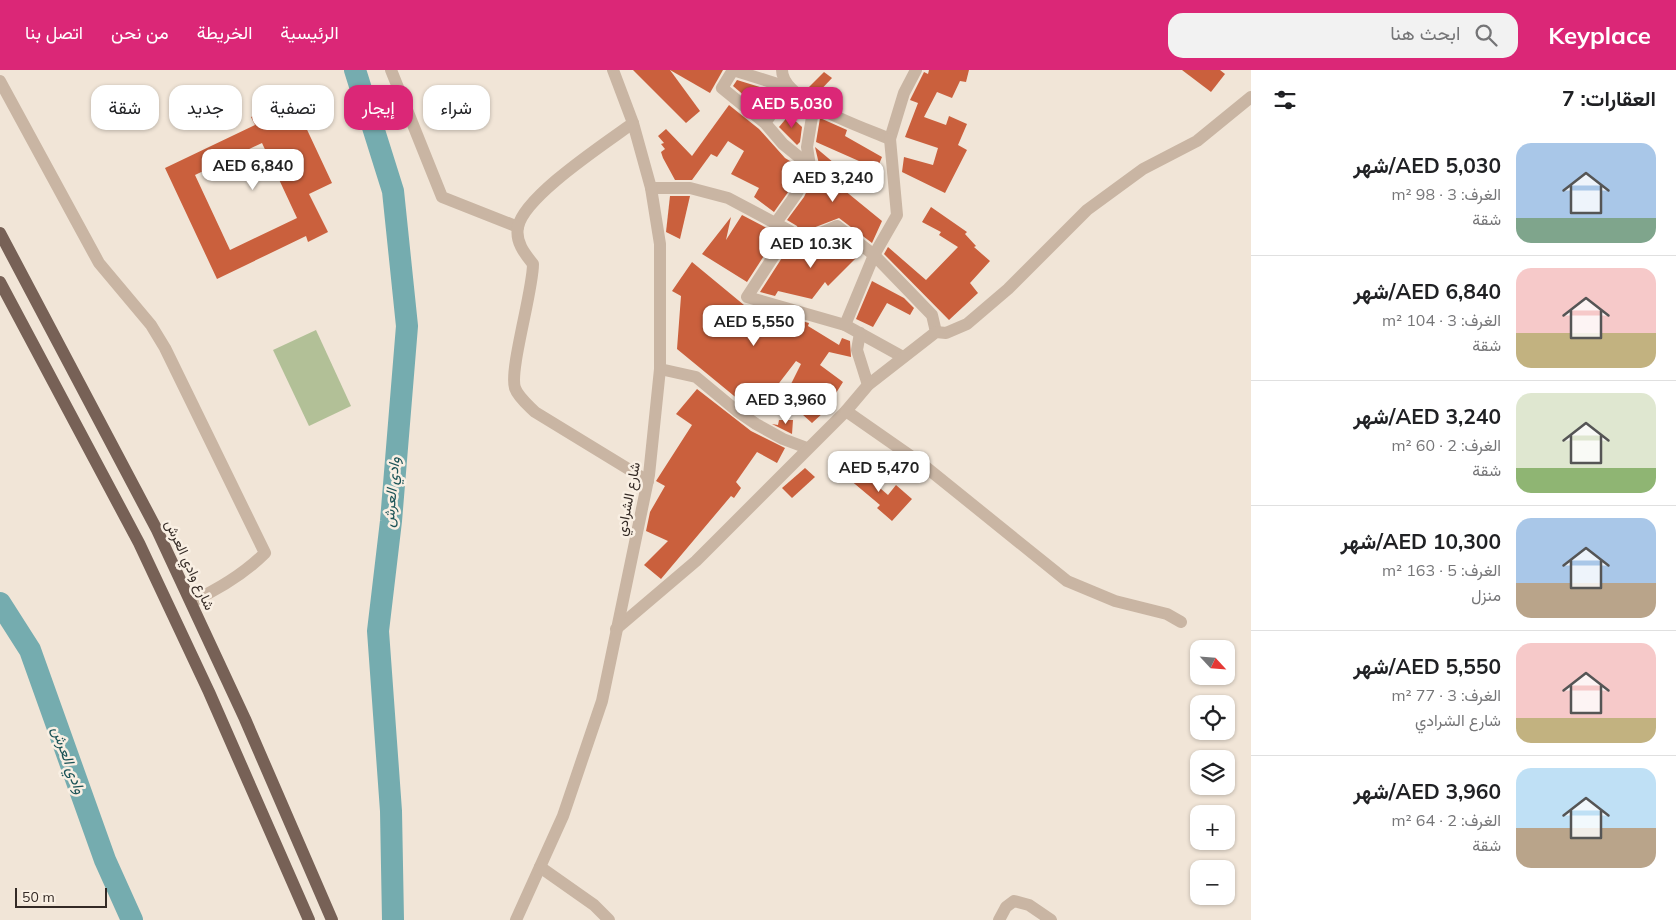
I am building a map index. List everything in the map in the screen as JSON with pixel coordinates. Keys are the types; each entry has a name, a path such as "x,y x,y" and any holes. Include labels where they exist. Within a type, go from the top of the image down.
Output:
{"main road":[{"name":"شارع وادي العرش","path":"0,233 157,530 245,719 332,920"},
{"path":"0,282 139,543 205,683 309,920"}],"street":[{"path":"391,70 442,197 518,227"},
{"name":"شارع الشرادي","path":"516,920 563,816 584,759 602,701 648,481 660,369 660,244 651,188 633,123 614,70"},
{"path":"810,166 783,144 765,123 722,88 733,70 790,88 814,105 890,139"},
{"path":"782,70 790,88"},
{"path":"845,325 874,255 897,215 890,139 904,93 916,70"},
{"path":"0,81 98,263 151,325 165,348 265,553 248,570 216,591 191,602"},
{"path":"765,123 790,88"},
{"path":"616,629 696,561 846,411 868,385 936,332 946,333 967,324 1008,289 1087,210 1143,169 1197,141 1251,98"},
{"path":"775,224 797,193 810,166 807,146 814,105"},
{"path":"633,123 565,174 526,210 518,227 518,239 524,253 534,264 533,279 516,363 514,387 535,412 648,481"},
{"path":"651,188 690,188 728,198 790,231 747,297 845,325 903,357"},
{"path":"787,238 800,242 837,226 874,255 932,315 936,332"},
{"path":"860,333 857,350 868,385"},
{"path":"660,369 696,377 756,424 783,439 807,448"},
{"path":"846,411 922,464 1067,581 1115,601 1167,614 1181,622"},
{"path":"540,867 594,905 609,920"},
{"path":"999,920 1006,907 1014,901 1029,905 1051,920"}],"green space":[{"path":"316,330 351,406 309,426 273,350"}],"building":[{"path":"633,70 670,70 700,111 686,123"},
{"path":"670,70 723,70 710,93"},
{"path":"929,70 969,70 966,82 960,81 952,98 937,92 924,117 946,125 949,116 967,124 958,145 967,150 945,193 902,172 904,157 933,165 938,148 905,137 918,103 910,100 924,72 928,74"},
{"path":"1182,70 1220,70 1225,74 1211,92"},
{"path":"824,72 832,78 815,96 807,89"},
{"path":"737,80 763,88 772,97 760,109 733,86"},
{"path":"729,105 759,129 785,158 795,164 782,182 791,188 774,212 754,197 759,188 731,174 744,151 728,141 717,157 711,154 692,180 675,180 663,158 661,152 665,149 661,144 664,143 658,136 666,129 692,156"},
{"path":"789,115 802,127 800,142 797,145 779,127"},
{"path":"820,118 847,130 845,136 882,157 877,169 816,142"},
{"path":"252,126 252,130 307,130 332,183 309,194 328,232 308,242 306,236 217,279 165,168","holes":["262,143 297,218 230,250 195,175"]},
{"path":"815,147 853,179 844,190 882,221 872,243 839,218 800,233 797,226 787,220 804,197 817,170 819,164"},
{"path":"670,196 690,196 680,239 666,232"},
{"path":"931,207 967,232 965,234 976,246 974,247 990,261 970,283 978,293 949,320 884,254 888,247 926,280 958,247 939,235 941,232 922,222"},
{"path":"742,215 778,234 747,282 702,254 731,217 726,240"},
{"path":"836,235 860,254 828,286 825,282 812,299 778,291 775,296 760,292 787,250 801,258 813,245"},
{"path":"692,262 744,305 809,323 808,326 839,345 842,338 850,341 851,357 829,352 820,365 843,382 824,412 812,423 784,398 801,364 796,361 773,391 767,387 754,401 761,407 756,414 677,349 681,296 672,291"},
{"path":"872,281 904,298 914,308 910,315 887,303 873,327 856,319"},
{"path":"697,389 751,431 785,448 777,463 757,452 736,482 741,488 734,498 731,496 661,579 644,565 668,541 646,531 650,512 665,486 656,481 692,425 676,414"},
{"path":"779,420 793,420 792,434 772,424 778,425"},
{"path":"851,463 888,495 896,485 912,499 892,521 877,508 880,505 843,474"},
{"path":"805,468 815,477 792,498 782,488"}],"waterway":[{"name":"وادي العرش","path":"355,70 393,191 407,326 391,521 378,631 391,811 393,920"},
{"name":"وادي العرش","path":"0,603 30,650 105,860 132,920"}]}
